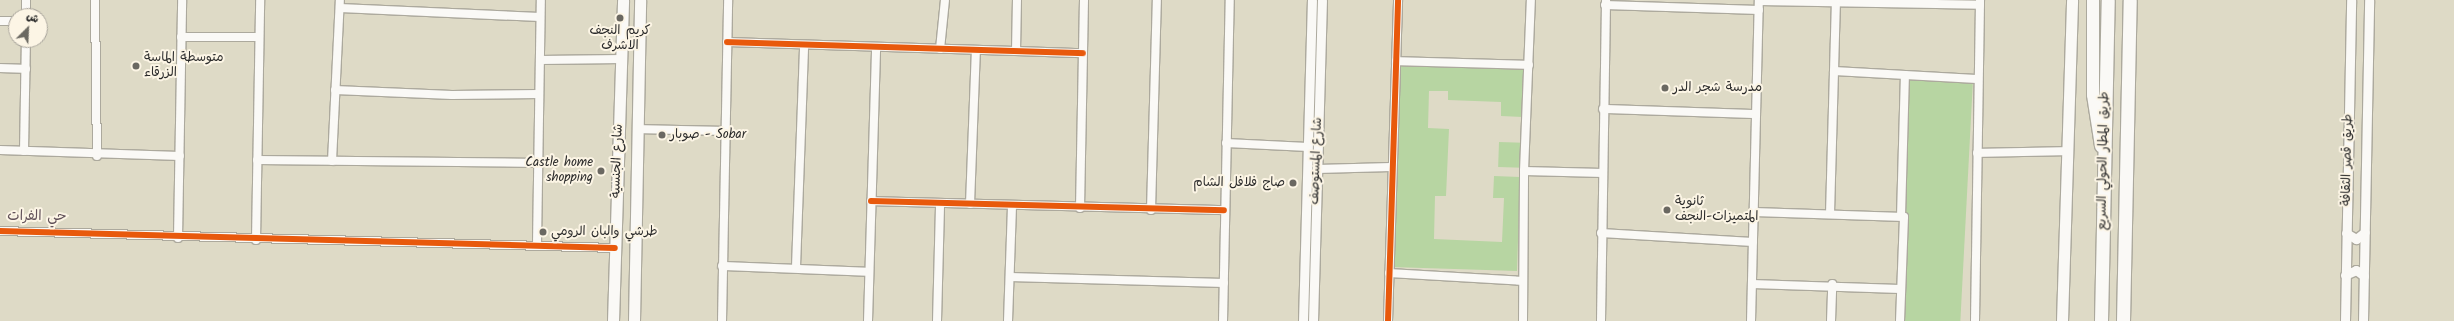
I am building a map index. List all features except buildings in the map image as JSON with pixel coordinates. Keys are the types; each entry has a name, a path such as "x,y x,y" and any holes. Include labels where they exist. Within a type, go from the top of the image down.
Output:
{"highway":[{"name":"طريق المطار الحولي السريع","path":"2100,321 2108,0"},
{"name":"طريق المطار الحولي السريع","path":"2123,321 2130,0"}],"main road":[{"name":"شارع الجنسية","path":"613,321 623,0"},
{"name":"شارع الجنسية","path":"634,321 640,0"},
{"path":"2062,321 2069,151 2072,0"},
{"path":"2093,0 2093,95 2104,170"}],"street":[{"path":"95,0 97,156"},
{"path":"178,238 182,0"},
{"path":"256,240 258,37 260,0"},
{"path":"537,244 541,0"},
{"path":"722,321 723,131 728,0"},
{"path":"940,49 945,0"},
{"path":"1016,51 1017,0"},
{"path":"1080,208 1084,0"},
{"path":"1151,210 1157,0"},
{"path":"1223,321 1224,210 1230,0"},
{"name":"شارع المستوصف","path":"1303,321 1312,0"},
{"name":"شارع المستوصف","path":"1312,321 1322,0"},
{"path":"1388,321 1391,167 1398,0"},
{"path":"1523,321 1524,171 1531,0"},
{"name":"طريق قصر الثقافة","path":"2344,321 2351,0"},
{"name":"طريق قصر الثقافة","path":"2363,321 2369,0"},
{"path":"1750,321 1759,1 1980,3 1977,79 1975,321"},
{"path":"1601,321 1601,233 1606,2 1681,4 1759,10"},
{"path":"1830,214 1836,2"},
{"path":"332,161 340,4 540,17"},
{"path":"181,37 258,37"},
{"path":"727,42 1083,53"},
{"path":"796,267 804,45"},
{"path":"868,321 868,272 876,47"},
{"path":"24,151 26,48"},
{"path":"970,204 976,50"},
{"path":"540,60 622,59"},
{"path":"1396,61 1529,66"},
{"path":"0,68 26,69"},
{"path":"1834,71 1977,79"},
{"path":"1900,321 1900,289 1904,217 1901,216 1906,75"},
{"path":"1310,82 1320,83"},
{"path":"335,90 452,95 539,94"},
{"path":"1603,109 1756,114"},
{"path":"638,129 723,131"},
{"path":"1226,143 1308,147"},
{"path":"0,150 97,156 180,156"},
{"path":"1977,153 2069,151"},
{"path":"257,160 538,163"},
{"path":"1317,169 1391,167"},
{"path":"1524,171 1603,173"},
{"path":"871,200 1080,208 1224,210"},
{"path":"937,321 940,203"},
{"path":"1008,321 1012,206"},
{"path":"1754,212 1901,216"},
{"path":"0,231 178,238 537,244 615,248"},
{"path":"2346,233 2356,239 2365,232"},
{"path":"1601,233 1753,242"},
{"path":"722,266 796,267 868,272"},
{"path":"2345,276 2356,270 2364,276"},
{"path":"1389,273 1523,281"},
{"path":"1010,277 1224,283"},
{"path":"1752,284 1832,284 1900,289"},
{"path":"1831,321 1832,284"}],"green space":[{"path":"1400,65 1525,70 1523,117 1501,116 1501,102 1448,100 1448,91 1429,91 1428,128 1449,129 1446,196 1435,196 1434,239 1502,242 1504,198 1493,198 1494,176 1520,177 1517,271 1392,267"},
{"path":"1910,78 1973,81 1960,321 1897,321"},
{"path":"1499,142 1523,143 1522,168 1498,167"}],"cycle path":[{"path":"1388,321 1398,0"},
{"path":"727,42 1083,53"},
{"path":"871,201 1224,210"},
{"path":"0,231 615,248"}],"place":[{"name":"كريم النجف الاشرف","path":"620,18"},
{"name":"متوسطة الماسة الزرقاء","path":"136,66"},
{"name":"مدرسة شجر الدر","path":"1665,88"},
{"name":"صوبار - Sobar","path":"662,135"},
{"name":"Castle home shopping","path":"601,171"},
{"name":"صاج فلافل الشام","path":"1293,183"},
{"name":"ثانوية المتميزات-النجف","path":"1667,210"},
{"name":"طرشي والبان الرومي","path":"543,232"}],"district":[{"name":"حي الفرات","path":"37,216"}]}
